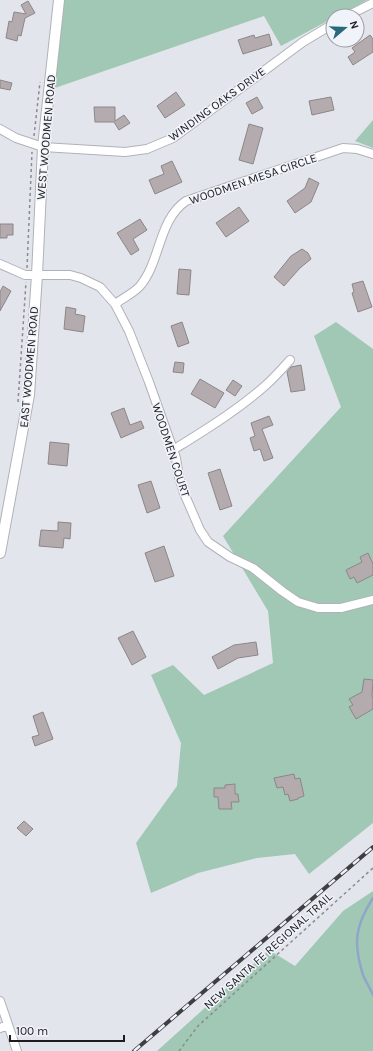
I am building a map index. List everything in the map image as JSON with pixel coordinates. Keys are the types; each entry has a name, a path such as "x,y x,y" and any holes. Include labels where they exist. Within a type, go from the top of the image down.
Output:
{"main road":[{"name":"WEST WOODMEN ROAD","path":"32,275 38,145 59,0"},
{"name":"EAST WOODMEN ROAD","path":"0,553 29,395 32,275"}],"street":[{"path":"363,8 373,3"},
{"name":"WINDING OAKS DRIVE","path":"0,129 16,138 38,145 125,152 147,149 172,138 303,42 325,29"},
{"name":"WOODMEN MESA CIRCLE","path":"115,304 141,285 149,271 169,222 175,211 186,201 343,148 357,148 373,154"},
{"name":"WOODMEN COURT","path":"0,264 32,275 70,275 81,278 100,287 115,304 132,338 173,450 184,493 200,530 212,545 230,557 253,568 298,602 318,608 341,608 373,600"},
{"path":"173,450 215,423 248,399 270,382 290,360"},
{"path":"0,1001 4,1027 17,1051"}],"path":[{"path":"18,407 32,275 30,161 38,145 41,76"},
{"name":"NEW SANTA FE REGIONAL TRAIL","path":"179,1051 198,1026 373,868"}],"green space":[{"path":"62,0 367,0 352,8 325,8 325,22 281,46 264,16 52,89"},
{"path":"373,120 373,148 355,141"},
{"path":"336,322 373,349 373,823 309,874 295,854 257,858 198,873 151,893 136,843 177,786 181,743 151,675 173,665 204,695 273,663 268,611 223,536 341,407 314,336"},
{"path":"373,891 373,1051 157,1051 269,950 295,966 343,911"}],"building":[{"path":"28,1 35,13 25,18 21,36 18,35 17,41 6,38 9,21 12,22 14,12 26,14 21,5"},
{"path":"269,34 272,45 243,54 238,40 254,35 255,38"},
{"path":"370,35 373,39 373,52 353,65 348,57 355,52 352,48 365,48 365,39"},
{"path":"0,80 12,83 10,90 0,88"},
{"path":"176,92 185,105 165,118 157,106"},
{"path":"257,97 263,108 252,114 246,103"},
{"path":"331,97 334,110 312,115 309,101"},
{"path":"94,107 115,107 115,121 124,115 130,123 119,130 114,122 95,122"},
{"path":"249,124 263,128 253,164 239,160"},
{"path":"172,161 182,182 155,194 149,180 164,174 161,166"},
{"path":"309,178 319,183 311,202 295,213 287,201 305,188"},
{"path":"239,207 249,221 226,237 216,223"},
{"path":"140,219 147,230 133,239 139,250 131,255 117,233"},
{"path":"0,224 13,224 13,235 7,235 7,238 0,238"},
{"path":"302,249 308,253 311,259 300,268 284,286 274,277 291,256"},
{"path":"179,269 191,270 189,295 177,294"},
{"path":"363,281 372,307 358,312 352,293 354,292 352,284"},
{"path":"3,286 11,291 0,311 0,292"},
{"path":"66,307 76,309 75,314 85,316 83,332 64,329"},
{"path":"182,322 189,343 178,347 171,326"},
{"path":"175,362 184,363 183,373 173,372"},
{"path":"301,365 305,390 291,392 287,372 291,367"},
{"path":"200,379 224,393 215,408 191,394"},
{"path":"233,380 242,386 235,396 226,390"},
{"path":"124,408 130,425 141,421 144,428 121,438 111,413"},
{"path":"269,416 273,425 262,429 273,458 264,461 260,449 254,451 250,438 255,436 251,423"},
{"path":"50,442 69,444 67,466 48,464"},
{"path":"220,469 232,506 220,510 208,473"},
{"path":"151,481 160,508 147,513 138,485"},
{"path":"58,522 71,523 70,539 64,538 63,548 39,546 41,530 58,531"},
{"path":"164,546 174,576 155,582 145,553"},
{"path":"368,553 373,564 373,575 357,583 354,577 350,579 346,570 362,562 360,557"},
{"path":"133,631 146,657 132,665 118,638"},
{"path":"256,642 258,655 238,658 218,669 212,657 234,645"},
{"path":"364,679 373,680 373,709 356,719 349,707 353,705 349,699 362,692"},
{"path":"43,712 53,739 35,746 32,737 39,735 33,716"},
{"path":"294,774 295,779 300,778 304,796 290,801 288,794 285,795 283,787 277,788 274,778"},
{"path":"235,784 235,794 238,794 239,802 231,802 232,809 219,809 218,797 214,797 214,788 225,788 225,785"},
{"path":"24,821 33,829 26,836 17,828"}],"waterway":[{"path":"373,898 362,917 359,926 357,944 363,975 373,995"}],"railway":[{"path":"134,1051 373,847"}]}
